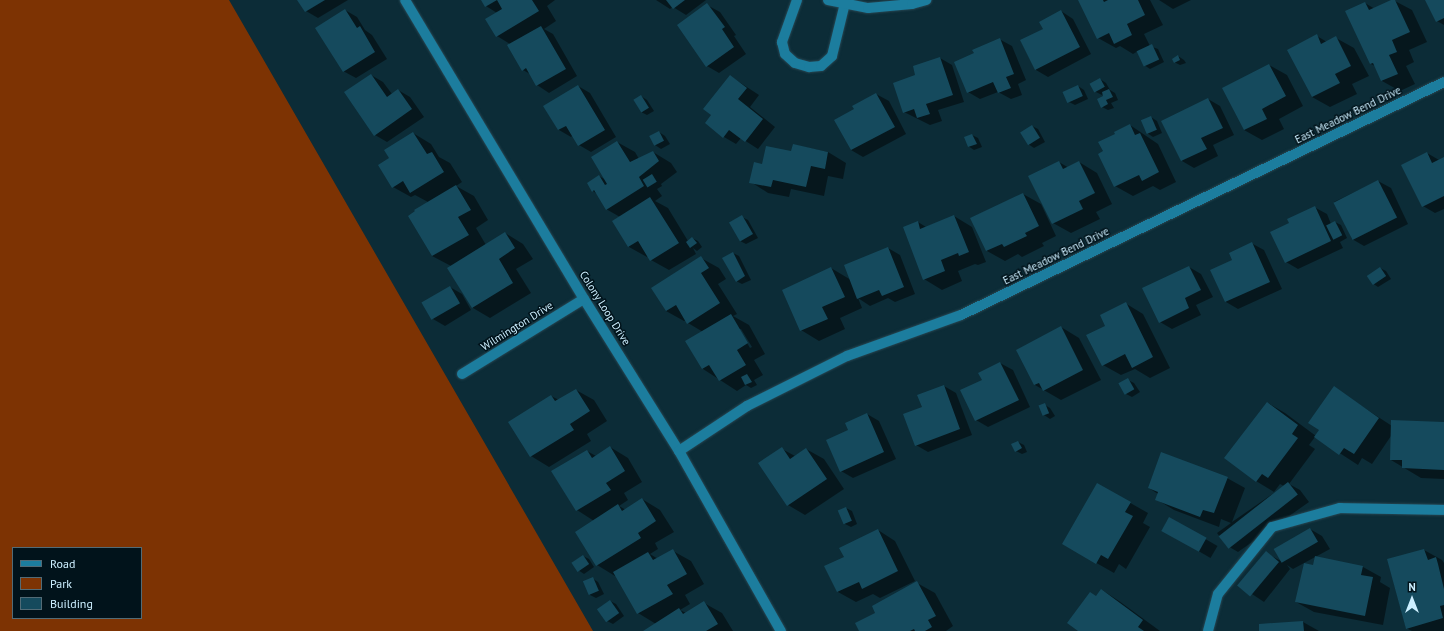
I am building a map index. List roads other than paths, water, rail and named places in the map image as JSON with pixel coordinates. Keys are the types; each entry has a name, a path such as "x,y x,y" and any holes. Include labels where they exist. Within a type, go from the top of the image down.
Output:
{"street":[{"name":"Colony Loop Drive","path":"405,0 584,299 680,451 781,631"},
{"path":"797,0 782,42 785,54 795,63 809,67 821,66 832,56 846,3"},
{"path":"828,0 868,8 912,4 926,0"},
{"name":"East Meadow Bend Drive","path":"680,451 747,406 847,356 961,315 1444,82"},
{"name":"Wilmington Drive","path":"462,374 584,299"},
{"path":"1208,631 1218,594 1272,527 1340,508 1444,510"}]}
